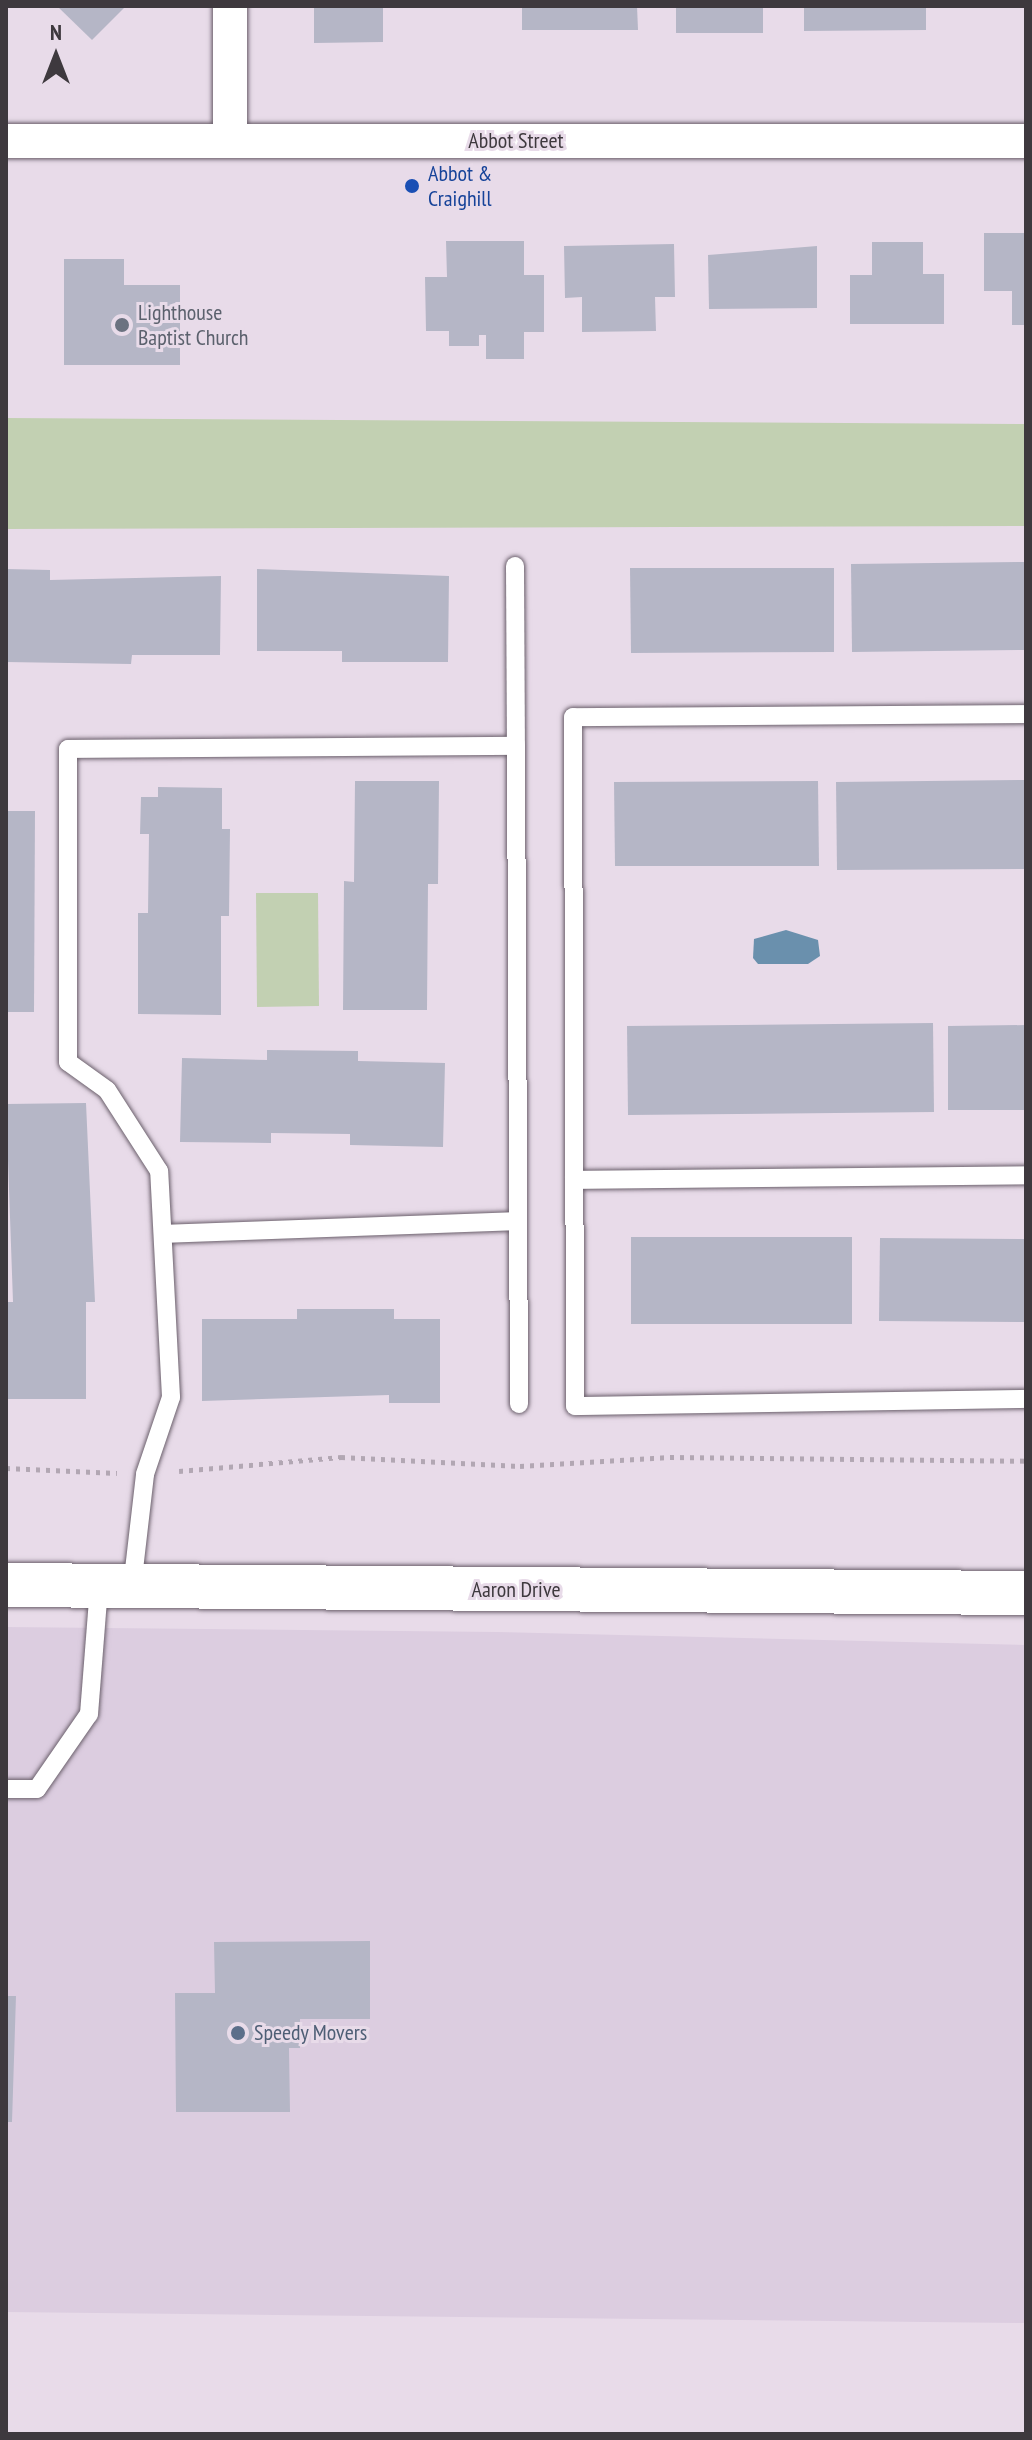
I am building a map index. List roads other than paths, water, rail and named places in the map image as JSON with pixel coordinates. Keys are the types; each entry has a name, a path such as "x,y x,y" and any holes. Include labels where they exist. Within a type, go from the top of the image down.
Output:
{"street":[{"path":"230,6 230,141"},
{"name":"Abbot Street","path":"6,141 1026,141"},
{"name":"Aaron Drive","path":"6,1585 1026,1593"}],"lane":[{"path":"515,566 519,1404"},
{"path":"1026,714 573,717 575,1406 1026,1399"},
{"path":"6,1789 37,1789 89,1714 115,1587 145,1474 171,1397 159,1171 107,1090 68,1062 68,749 516,746"},
{"path":"574,1180 1026,1175"},
{"path":"163,1234 518,1221"}],"water":[{"path":"786,930 818,940 820,956 808,964 758,964 753,958 754,939"}],"place":[{"name":"Abbot & Craighill","path":"412,186"},
{"name":"Lighthouse Baptist Church","path":"122,325"},
{"name":"Speedy Movers","path":"238,2033"}]}
